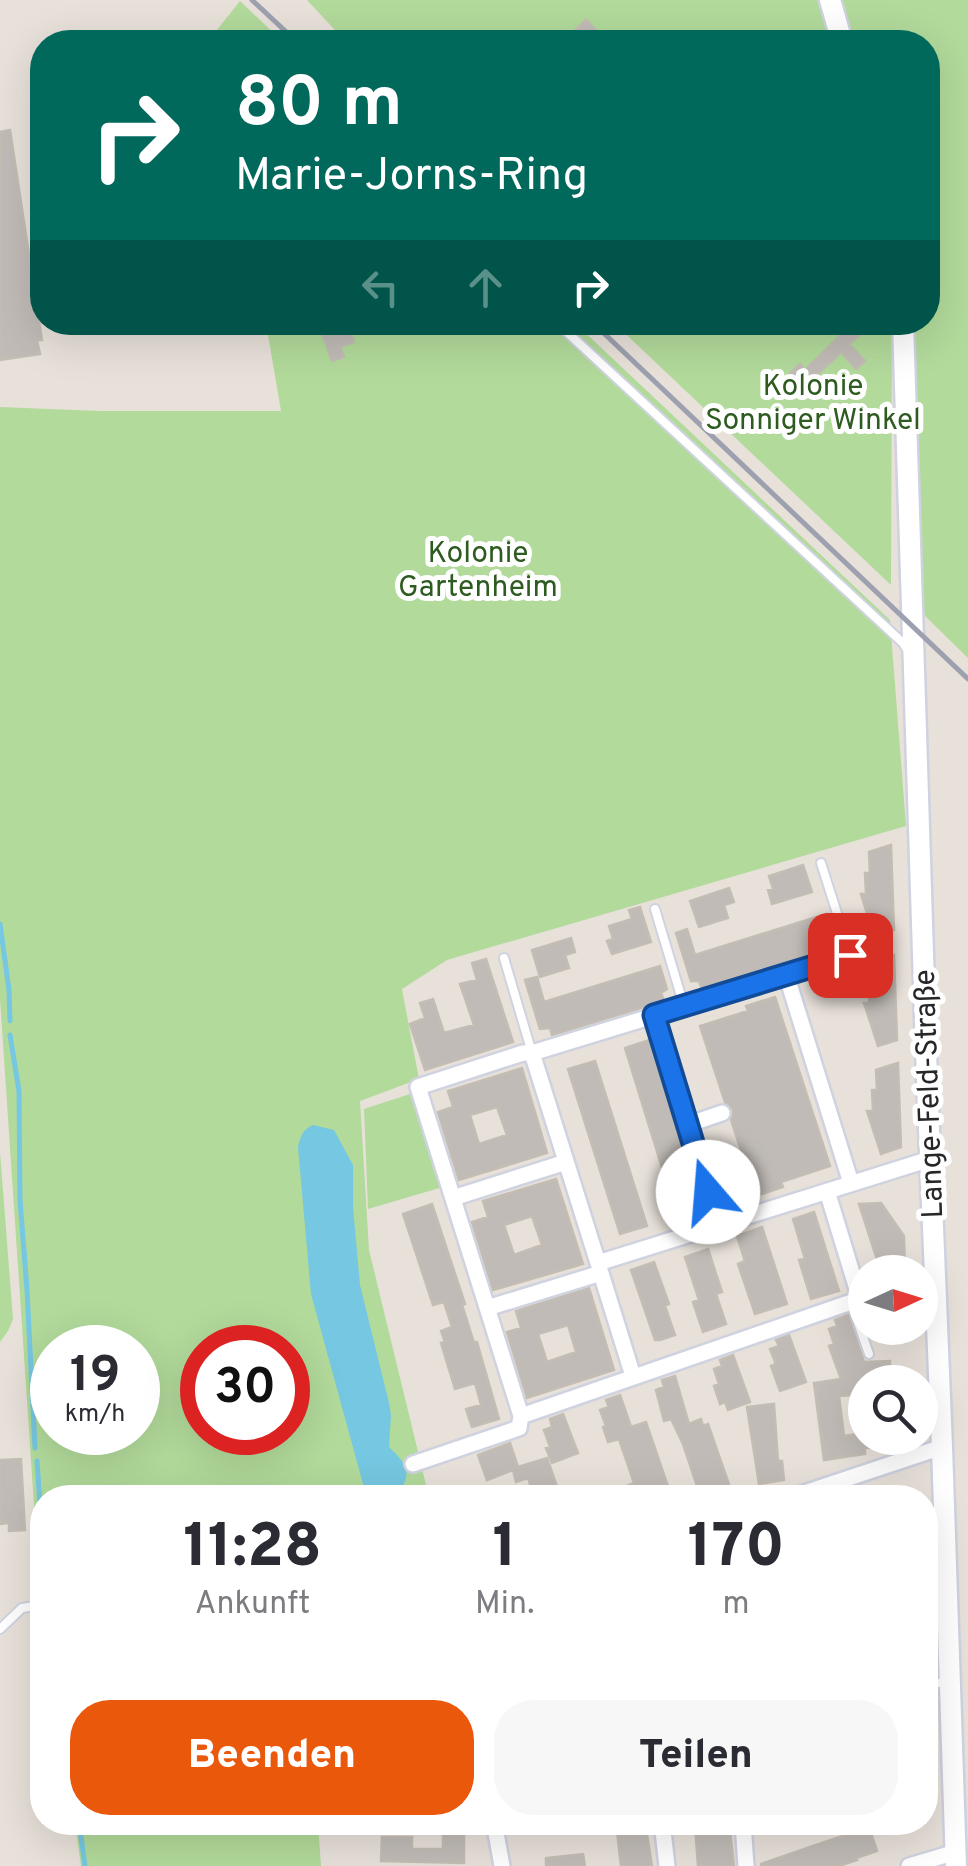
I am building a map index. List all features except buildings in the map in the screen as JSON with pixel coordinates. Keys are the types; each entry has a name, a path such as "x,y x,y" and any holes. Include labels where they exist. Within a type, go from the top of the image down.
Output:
{"street":[{"path":"830,0 839,30"},
{"name":"Lange-Feld-Straße","path":"903,335 930,1159 959,1847"},
{"path":"414,1464 519,1428 521,1416 418,1087 855,954"},
{"path":"786,974 851,1183"},
{"path":"654,1015 719,1224"},
{"path":"532,1054 633,1376"},
{"path":"687,1125 722,1113"},
{"path":"488,1308 719,1224 930,1159"},
{"path":"452,1198 566,1162"},
{"path":"827,1191 848,1260"},
{"path":"521,1416 848,1303"},
{"path":"828,1485 942,1447"},
{"path":"496,1835 502,1866"},
{"path":"664,1835 668,1866"},
{"path":"744,1835 746,1866"},
{"path":"908,1866 959,1847"}],"lane":[{"path":"570,335 904,643 912,661"},
{"path":"821,863 855,954"},
{"path":"655,910 684,1006"},
{"path":"504,958 532,1054"},
{"path":"866,1345 869,1354"},
{"path":"938,1593 946,1590"},
{"path":"0,1629 22,1608 30,1607"},
{"path":"938,1683 950,1680"}],"green space":[{"path":"307,0 819,0 828,30 335,30"},
{"path":"839,0 968,0 968,658 922,613 911,335 940,335 940,30 848,30"},
{"path":"240,1 270,30 217,30"},
{"name":"Kolonie Gartenheim","path":"268,335 588,335 890,620 906,826 447,960 402,989 419,1079 360,1101 369,1250 426,1485 33,1485 31,1455 160,1455 160,1325 30,1325 30,1445 0,999 0,407 281,411"},
{"name":"Kolonie Sonniger Winkel","path":"627,335 892,335 891,585"},
{"path":"413,1093 443,1187 368,1209 364,1109"},
{"path":"0,1152 13,1319 0,1342"},
{"path":"77,1835 319,1835 321,1866 81,1866"}],"water":[{"path":"313,1125 334,1130 353,1165 360,1285 389,1403 389,1447 406,1470 403,1485 363,1484 311,1294 298,1147"}],"waterway":[{"path":"0,924 10,1021"},
{"path":"10,1035 19,1091 20,1200 30,1349"},
{"path":"37,1461 39,1485"},
{"path":"81,1835 85,1866"}],"railway":[{"path":"252,0 284,30"},
{"path":"606,335 968,679"}],"route":[{"path":"708,1192 654,1015 850,955"}]}
